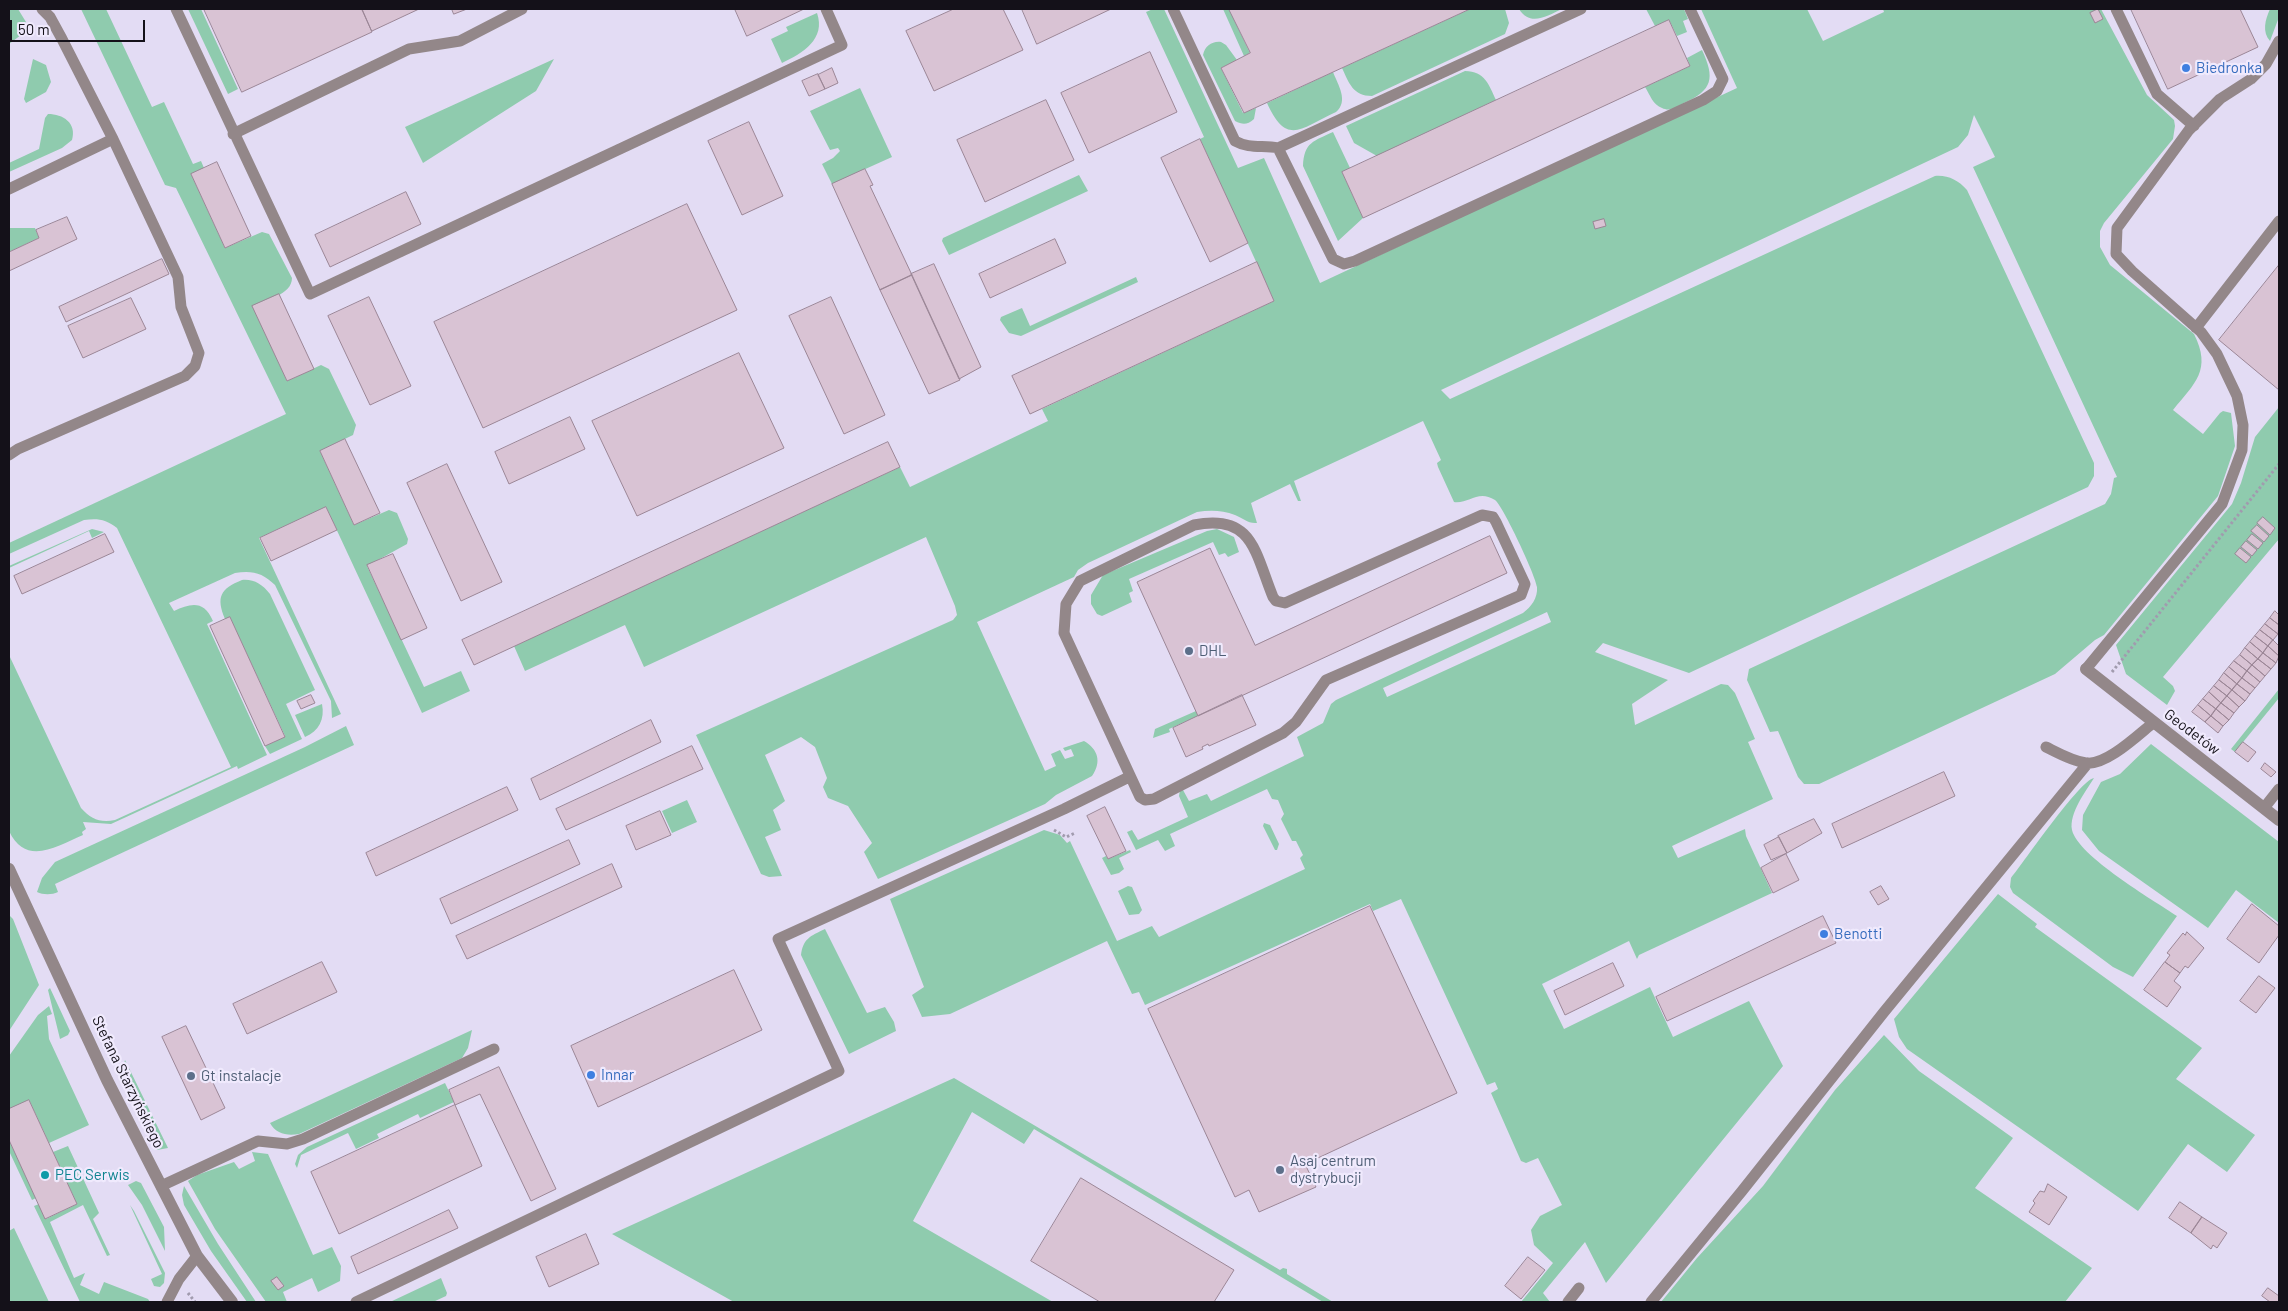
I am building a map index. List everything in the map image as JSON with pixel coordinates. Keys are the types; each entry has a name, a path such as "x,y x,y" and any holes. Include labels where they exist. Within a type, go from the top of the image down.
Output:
{"street":[{"name":"Geodetów","path":"2086,669 2152,723 2279,820"},
{"name":"Stefana Starzyńskiego","path":"9,869 107,1080 197,1256 232,1302"}],"lane":[{"path":"9,455 18,448 185,376 195,366 199,353 181,307 178,277 113,140 50,16 42,9"},
{"path":"176,9 233,134 310,294 842,45 826,9"},
{"path":"233,134 409,49 460,41 522,9"},
{"path":"1173,9 1235,141 1251,146 1278,148 1581,9"},
{"path":"1278,148 1333,259 1344,264 1703,100 1717,91 1723,79 1690,9"},
{"path":"2116,9 2157,94 2194,126"},
{"path":"2086,669 2222,504 2242,450 2243,424 2238,396 2217,354 2196,328 2132,272 2116,254 2117,228 2194,126 2220,99 2251,79 2266,64 2279,41"},
{"path":"9,190 113,140"},
{"path":"2196,328 2279,221"},
{"path":"1482,514 1493,517 1525,584 1521,595 1326,680 1296,722 1283,733 1154,799 1145,800 1140,797 1129,777 1064,632 1066,604 1077,586 1087,576 1194,524 1224,523 1242,530 1248,537 1273,597 1276,601 1285,603 1482,514"},
{"path":"2046,747 2088,763 2103,760 2132,740 2152,723"},
{"path":"1651,1302 1884,1012 2088,763"},
{"path":"356,1302 839,1071 778,939 1064,809 1129,777"},
{"path":"2264,808 2279,789"},
{"path":"161,1186 258,1141 287,1144 303,1139 494,1049"},
{"path":"167,1302 179,1279 197,1256"},
{"path":"1568,1302 1579,1288"}],"path":[{"path":"2103,683 2279,464"},
{"path":"1050,829 1066,837 1075,832"}],"green space":[{"path":"9,9 18,9 26,22 21,35 9,44"},
{"path":"81,9 106,9 152,107 164,102 193,164 201,161 204,168 191,174 225,248 262,232 269,234 292,278 291,284 283,293 253,306 287,381 321,365 329,369 356,425 353,435 320,451 354,525 389,510 397,513 408,539 407,544 367,566 424,687 461,671 470,691 422,713 326,507 259,538 341,714 332,718 331,701 275,585 257,573 235,573 169,603 174,611 186,606 197,605 205,609 209,614 213,621 207,624 267,755 238,769 237,766 111,824 83,822 86,829 82,832 83,835 53,848 33,851 24,848 16,842 9,831 9,655 81,808 88,815 105,821 115,820 231,767 117,528 101,520 84,520 9,554 9,543 286,414 176,188 165,185"},
{"path":"188,9 201,9 238,89 228,94"},
{"path":"1153,9 1164,9 1238,168 1264,158 1320,283 1737,88 1701,9 1807,9 1823,41 1884,12 1883,9 2101,9 2147,95 2174,120 2173,139 2104,223 2100,231 2100,247 2110,265 2194,334 2199,346 2201,367 2194,384 2173,410 2203,434 2220,413 2223,411 2231,413 2235,446 2218,496 2104,635 2095,640 2055,674 1819,784 1804,784 1798,777 1778,731 1770,732 1747,680 1749,669 2105,504 2111,494 2114,478 2117,477 1973,167 1995,157 1974,115 1968,135 1958,147 1441,390 1450,399 1935,176 1944,176 1960,183 1967,190 2094,463 2094,476 2088,487 1689,673 1603,643 1595,652 1668,680 1632,704 1635,725 1721,684 1728,685 1735,693 1755,739 1748,742 1773,799 1672,846 1678,858 1745,829 1746,836 1772,893 1639,955 1637,959 1629,941 1542,984 1564,1029 1650,987 1673,1037 1749,1001 1783,1066 1606,1283 1585,1242 1543,1293 1550,1302 1521,1302 1553,1263 1534,1245 1531,1230 1540,1216 1562,1205 1538,1158 1526,1163 1521,1161 1491,1093 1498,1089 1495,1082 1487,1085 1401,899 1373,911 1370,904 1145,1005 1139,992 1132,994 1107,941 950,1014 922,1017 912,995 924,987 890,899 1044,830 1060,835 1067,843 1070,841 1117,941 1152,926 1159,937 1305,869 1300,858 1303,855 1296,841 1292,841 1281,819 1284,814 1278,800 1272,799 1267,789 1170,834 1175,846 1165,851 1158,840 1136,850 1127,832 1132,830 1138,840 1188,817 1179,796 1180,790 1183,790 1189,801 1207,794 1211,801 1304,756 1297,737 1323,723 1331,704 1336,700 1523,613 1531,605 1537,591 1535,580 1505,515 1495,500 1489,497 1479,496 1454,502 1438,467 1437,463 1441,460 1423,421 1294,481 1301,501 1298,501 1290,484 1251,503 1257,523 1248,522 1225,512 1197,512 1088,563 1078,570 1074,577 977,622 1045,771 1056,766 1051,754 1060,750 1065,759 1074,756 1071,749 1065,751 1063,748 1084,741 1093,748 1097,756 1097,766 1092,776 1056,795 1045,804 878,879 864,852 872,843 848,806 828,798 823,787 827,778 815,747 801,737 765,755 785,801 773,810 781,830 765,837 782,876 769,877 761,874 696,735 953,620 957,615 955,606 926,537 644,667 625,625 525,671 514,646 900,467 910,487 1048,421 1042,409 1274,301 1200,139 1204,137 1146,12","holes":["1547,612 1551,622 1387,697 1383,688"]},
{"path":"1223,9 1229,9 1250,53 1244,56"},
{"path":"1470,9 1505,9 1509,23 1505,34 1372,96 1360,94 1352,88 1342,68"},
{"path":"1519,9 1562,9 1545,17 1533,19 1528,18"},
{"path":"1646,9 1684,9 1688,19 1683,21 1687,32 1677,36 1669,20 1655,26"},
{"path":"2270,9 2279,9 2279,17 2270,41 2266,34 2265,26"},
{"path":"817,13 818,30 811,44 798,55 782,63 771,39 788,31 786,27"},
{"path":"1221,42 1226,45 1237,60 1221,68 1243,113 1256,108 1254,119 1247,123 1243,124 1235,121 1203,55 1209,45"},
{"path":"1702,50 1710,76 1706,88 1694,98 1673,108 1665,109 1656,105 1645,87 1690,66 1687,58"},
{"path":"33,59 46,65 51,82 46,92 26,103 24,99"},
{"path":"554,59 536,91 423,163 405,127"},
{"path":"1465,71 1482,76 1496,100 1377,156 1354,143 1346,126"},
{"path":"1333,72 1340,87 1342,103 1340,108 1336,112 1304,128 1288,129 1281,125 1274,117 1267,103"},
{"path":"860,88 892,157 832,184 822,164 833,158 840,151 838,148 830,150 810,111"},
{"path":"48,114 64,118 71,124 72,140 62,148 9,172 9,163 39,149 45,118"},
{"path":"1333,132 1350,168 1342,172 1363,218 1338,241 1303,166 1305,152 1311,143"},
{"path":"1079,175 1088,191 949,255 942,241 943,238"},
{"path":"9,228 35,228 39,238 9,252"},
{"path":"1136,277 1138,282 1021,336 1009,333 1000,320 1001,317 1022,308 1030,326"},
{"path":"2279,407 2279,539 2163,677 2173,686 2175,691 2167,705 2126,674 2116,645 2232,504 2241,483 2255,437"},
{"path":"92,529 104,532 92,538 89,531 9,568 9,566"},
{"path":"1217,529 1234,537 1239,552 1228,557 1225,553 1219,555 1213,542 1129,579 1133,591 1129,593 1132,602 1102,616 1097,614 1091,604 1091,595 1103,575 1207,531"},
{"path":"242,580 258,583 270,594 315,690 286,704 302,739 270,754 265,746 285,736 230,618 225,619 221,605 222,595 225,590"},
{"path":"2279,689 2279,698 2235,752 2231,749"},
{"path":"322,704 323,715 320,724 305,737 295,715"},
{"path":"1196,711 1198,716 1169,729 1170,732 1153,738 1155,729"},
{"path":"346,726 354,745 55,884 58,892 42,894 37,892 42,878 55,862 305,747"},
{"path":"2151,744 2279,842 2279,923 2236,890 2208,928 2099,851 2082,830 2083,815 2101,782 2120,774"},
{"path":"2094,778 2079,802 2073,817 2072,830 2077,841 2118,877 2177,916 2133,977 2113,967 2013,893 2010,887 2011,878 2065,806 2087,782"},
{"path":"687,800 697,822 672,833 662,811"},
{"path":"1264,823 1270,825 1279,844 1277,850 1275,850 1263,826"},
{"path":"1130,850 1131,852 1119,858 1124,869 1119,873 1111,875 1102,858 1106,856 1108,859"},
{"path":"1128,886 1132,887 1142,910 1139,914 1129,915 1118,891"},
{"path":"1998,894 2037,924 2035,927 2202,1048 2176,1079 2255,1135 2227,1172 2188,1144 2138,1211 1907,1049 1899,1037 1894,1019"},
{"path":"9,915 13,919 39,985 9,1031"},
{"path":"825,929 867,1013 885,1007 894,1022 896,1031 849,1054 801,955 803,945 808,939"},
{"path":"50,988 70,1031 68,1035 60,1039 48,990"},
{"path":"49,1006 52,1014 47,1016 49,1039 89,1125 49,1143 29,1100 9,1109 9,1056 38,1015"},
{"path":"472,1030 468,1048 462,1058 299,1134 290,1135 282,1133 275,1130 270,1123"},
{"path":"1884,1035 1919,1071 2013,1138 1975,1188 2092,1268 2065,1302 1661,1302 1697,1258 1763,1186 1835,1090"},
{"path":"125,1060 168,1148 157,1150 121,1075"},
{"path":"954,1078 1280,1270 1283,1268 1287,1269 1287,1274 1333,1302 1323,1302 1034,1129 1024,1144 972,1112 913,1221 1053,1302 734,1302 612,1234"},
{"path":"445,1083 454,1102 420,1118 418,1114 377,1134 379,1138 356,1149 348,1133 301,1155 297,1168 295,1164 298,1155 307,1147"},
{"path":"9,1140 36,1198 32,1200 9,1151"},
{"path":"68,1146 99,1213 93,1219 110,1255 107,1256 83,1205 50,1222 74,1278 85,1273 80,1285 99,1294 104,1282 148,1299 150,1302 80,1302 34,1206 39,1204 46,1219 77,1204 53,1152"},
{"path":"252,1152 268,1154 313,1255 332,1247 341,1266 340,1281 318,1292 312,1278 283,1292 287,1302 266,1302 215,1229 188,1181 197,1175 234,1162 239,1169 255,1161"},
{"path":"136,1181 141,1183 164,1227 165,1251 142,1205 128,1185"},
{"path":"184,1186 218,1244 256,1302 247,1302 211,1251 184,1205 182,1195"},
{"path":"130,1205 165,1273 164,1283 160,1287 154,1286 151,1279 162,1274"},
{"path":"14,1228 49,1302 9,1302 9,1231"},
{"path":"441,1278 447,1293 446,1296 433,1302 390,1302"}],"building":[{"path":"204,9 362,9 372,32 242,92"},
{"path":"362,9 419,9 372,31"},
{"path":"452,9 467,9 454,14"},
{"path":"735,9 804,9 747,36"},
{"path":"954,9 1003,9 1023,50 934,91 906,31"},
{"path":"1022,9 1111,9 1037,44"},
{"path":"1229,9 1470,9 1244,113 1221,68 1250,53"},
{"path":"2098,9 2103,19 2095,23 2090,13"},
{"name":"Biedronka","path":"2131,9 2240,9 2258,47 2168,89"},
{"path":"1669,20 1690,66 1363,218 1342,172"},
{"path":"1150,52 1177,112 1089,153 1061,93"},
{"path":"832,68 838,83 825,89 818,75"},
{"path":"818,74 825,89 809,96 802,81"},
{"path":"1046,100 1074,160 985,202 957,140"},
{"path":"749,122 783,196 742,215 708,141"},
{"path":"1200,139 1248,243 1210,262 1161,158"},
{"path":"217,162 251,236 225,248 191,174"},
{"path":"865,169 873,185 870,186 912,275 880,290 832,184"},
{"path":"406,192 421,224 330,267 315,235"},
{"path":"687,204 737,310 483,428 434,322"},
{"path":"67,217 77,239 9,271 9,252 39,238 36,230"},
{"path":"1604,219 1606,226 1595,229 1593,222"},
{"path":"1055,239 1066,263 990,298 979,274"},
{"path":"162,259 169,274 66,322 59,307"},
{"path":"1257,262 1274,301 1030,414 1012,376"},
{"path":"934,264 981,367 959,379 911,274"},
{"path":"2279,265 2279,390 2219,340"},
{"path":"912,275 960,380 929,394 880,290"},
{"path":"279,294 314,369 287,381 252,306"},
{"path":"369,297 411,386 370,405 328,316"},
{"path":"831,297 885,415 844,434 789,316"},
{"path":"131,298 146,329 83,358 68,326"},
{"path":"739,353 784,448 637,516 592,421"},
{"path":"570,417 585,449 509,484 495,452"},
{"path":"345,439 380,513 354,525 320,451"},
{"path":"888,442 900,467 474,665 462,640"},
{"path":"447,464 502,582 461,601 407,483"},
{"path":"326,507 337,530 271,561 260,538"},
{"path":"2263,517 2275,528 2270,535 2257,523"},
{"path":"2257,525 2269,536 2264,542 2251,531"},
{"path":"105,534 114,552 22,594 14,576"},
{"path":"2252,534 2263,543 2258,549 2247,540"},
{"path":"1490,536 1507,573 1198,716 1137,582 1210,548 1255,645"},
{"path":"2246,541 2257,550 2252,556 2241,547"},
{"path":"2240,548 2251,557 2246,563 2235,554"},
{"path":"393,554 427,628 401,640 367,565"},
{"path":"2275,611 2279,615 2279,625 2270,618"},
{"path":"230,617 285,737 265,746 210,626"},
{"path":"2270,618 2279,625 2278,634 2265,624"},
{"path":"2265,624 2278,634 2273,640 2260,630"},
{"path":"2260,630 2273,640 2268,646 2255,636"},
{"path":"2255,636 2268,646 2263,653 2250,642"},
{"path":"2273,640 2279,646 2279,656 2268,646"},
{"path":"2250,642 2263,653 2258,659 2245,648"},
{"path":"2268,646 2279,656 2276,663 2263,653"},
{"path":"2245,648 2258,659 2252,665 2240,655"},
{"path":"2263,653 2276,663 2271,669 2258,659"},
{"path":"2240,655 2252,665 2247,671 2234,661"},
{"path":"2258,659 2271,669 2265,676 2252,665"},
{"path":"2234,661 2247,671 2242,678 2229,667"},
{"path":"2252,665 2265,676 2260,682 2247,671"},
{"path":"2229,667 2242,678 2237,684 2224,673"},
{"path":"2247,671 2260,682 2255,688 2242,678"},
{"path":"2224,673 2237,684 2232,690 2219,680"},
{"path":"2242,678 2255,688 2250,694 2237,684"},
{"path":"2219,680 2232,690 2227,696 2214,686"},
{"path":"2237,684 2250,694 2245,701 2232,690"},
{"path":"2214,686 2227,696 2221,703 2209,692"},
{"path":"2232,690 2245,701 2239,707 2227,696"},
{"path":"2209,692 2221,703 2216,709 2203,699"},
{"path":"311,695 315,703 301,709 297,701"},
{"path":"1242,695 1256,725 1209,746 1208,744 1202,747 1203,749 1186,757 1173,728"},
{"path":"2227,696 2239,707 2234,713 2221,703"},
{"path":"2203,699 2216,709 2211,716 2198,705"},
{"path":"2221,703 2234,713 2229,720 2216,709"},
{"path":"2198,705 2211,716 2205,722 2192,712"},
{"path":"2216,709 2229,720 2223,726 2211,716"},
{"path":"2211,716 2223,726 2218,733 2205,722"},
{"path":"651,720 661,742 540,800 531,779"},
{"path":"2243,742 2256,752 2248,762 2235,752"},
{"path":"692,746 703,769 566,830 556,809"},
{"path":"2265,763 2276,772 2271,777 2261,769"},
{"path":"1944,772 1955,796 1842,848 1832,824"},
{"path":"507,787 518,810 376,876 366,853"},
{"path":"1105,807 1126,851 1108,859 1087,816"},
{"path":"660,811 671,835 636,850 626,826"},
{"path":"1814,819 1822,833 1787,853 1778,836"},
{"path":"1779,837 1787,853 1771,860 1764,845"},
{"path":"569,840 580,864 451,924 440,899"},
{"path":"1786,854 1799,880 1773,893 1761,868"},
{"path":"612,864 622,887 467,959 456,936"},
{"path":"1881,886 1889,899 1878,905 1870,892"},
{"path":"2252,904 2279,926 2279,935 2259,963 2227,939"},
{"path":"1370,906 1457,1093 1305,1164 1316,1187 1259,1212 1249,1190 1235,1197 1148,1009"},
{"path":"1823,916 1836,943 1667,1021 1656,997"},
{"path":"2187,932 2204,948 2188,968 2185,966 2180,973 2165,962 2170,955 2167,953 2183,933 2185,935"},
{"path":"322,962 337,992 247,1034 233,1004"},
{"path":"2165,962 2180,973 2174,981 2181,987 2167,1007 2144,990"},
{"path":"1613,963 1624,986 1565,1015 1554,991"},
{"path":"734,970 762,1030 598,1107 571,1046"},
{"path":"2259,976 2275,988 2256,1013 2240,1001"},
{"path":"186,1026 225,1108 201,1120 162,1037"},
{"path":"499,1067 556,1189 531,1201 480,1094 455,1105 449,1090"},
{"name":"PEC Serwis","path":"29,1100 77,1204 45,1219 9,1140 9,1109"},
{"path":"455,1105 482,1166 339,1234 311,1172"},
{"path":"1081,1178 1234,1270 1214,1302 1100,1302 1031,1261"},
{"path":"2048,1184 2067,1197 2049,1225 2029,1212 2035,1203 2033,1201 2040,1191 2044,1192"},
{"path":"2180,1202 2202,1217 2191,1233 2169,1218"},
{"path":"449,1210 458,1228 358,1274 351,1257"},
{"path":"2202,1217 2227,1233 2217,1248 2213,1245 2211,1249 2191,1233"},
{"path":"586,1234 599,1264 549,1287 536,1257"},
{"path":"1528,1257 1545,1270 1521,1299 1505,1286"},
{"path":"277,1277 284,1286 278,1290 271,1281"},
{"path":"2268,1288 2279,1296 2279,1302 2270,1302 2262,1296"}],"place":[{"name":"Biedronka","path":"2186,68"},
{"name":"DHL","path":"1189,651"},
{"name":"Benotti","path":"1824,934"},
{"name":"Innar","path":"591,1075"},
{"name":"Gt instalacje","path":"191,1076"},
{"name":"Asaj centrum dystrybucji","path":"1280,1170"},
{"name":"PEC Serwis","path":"45,1175"}]}
